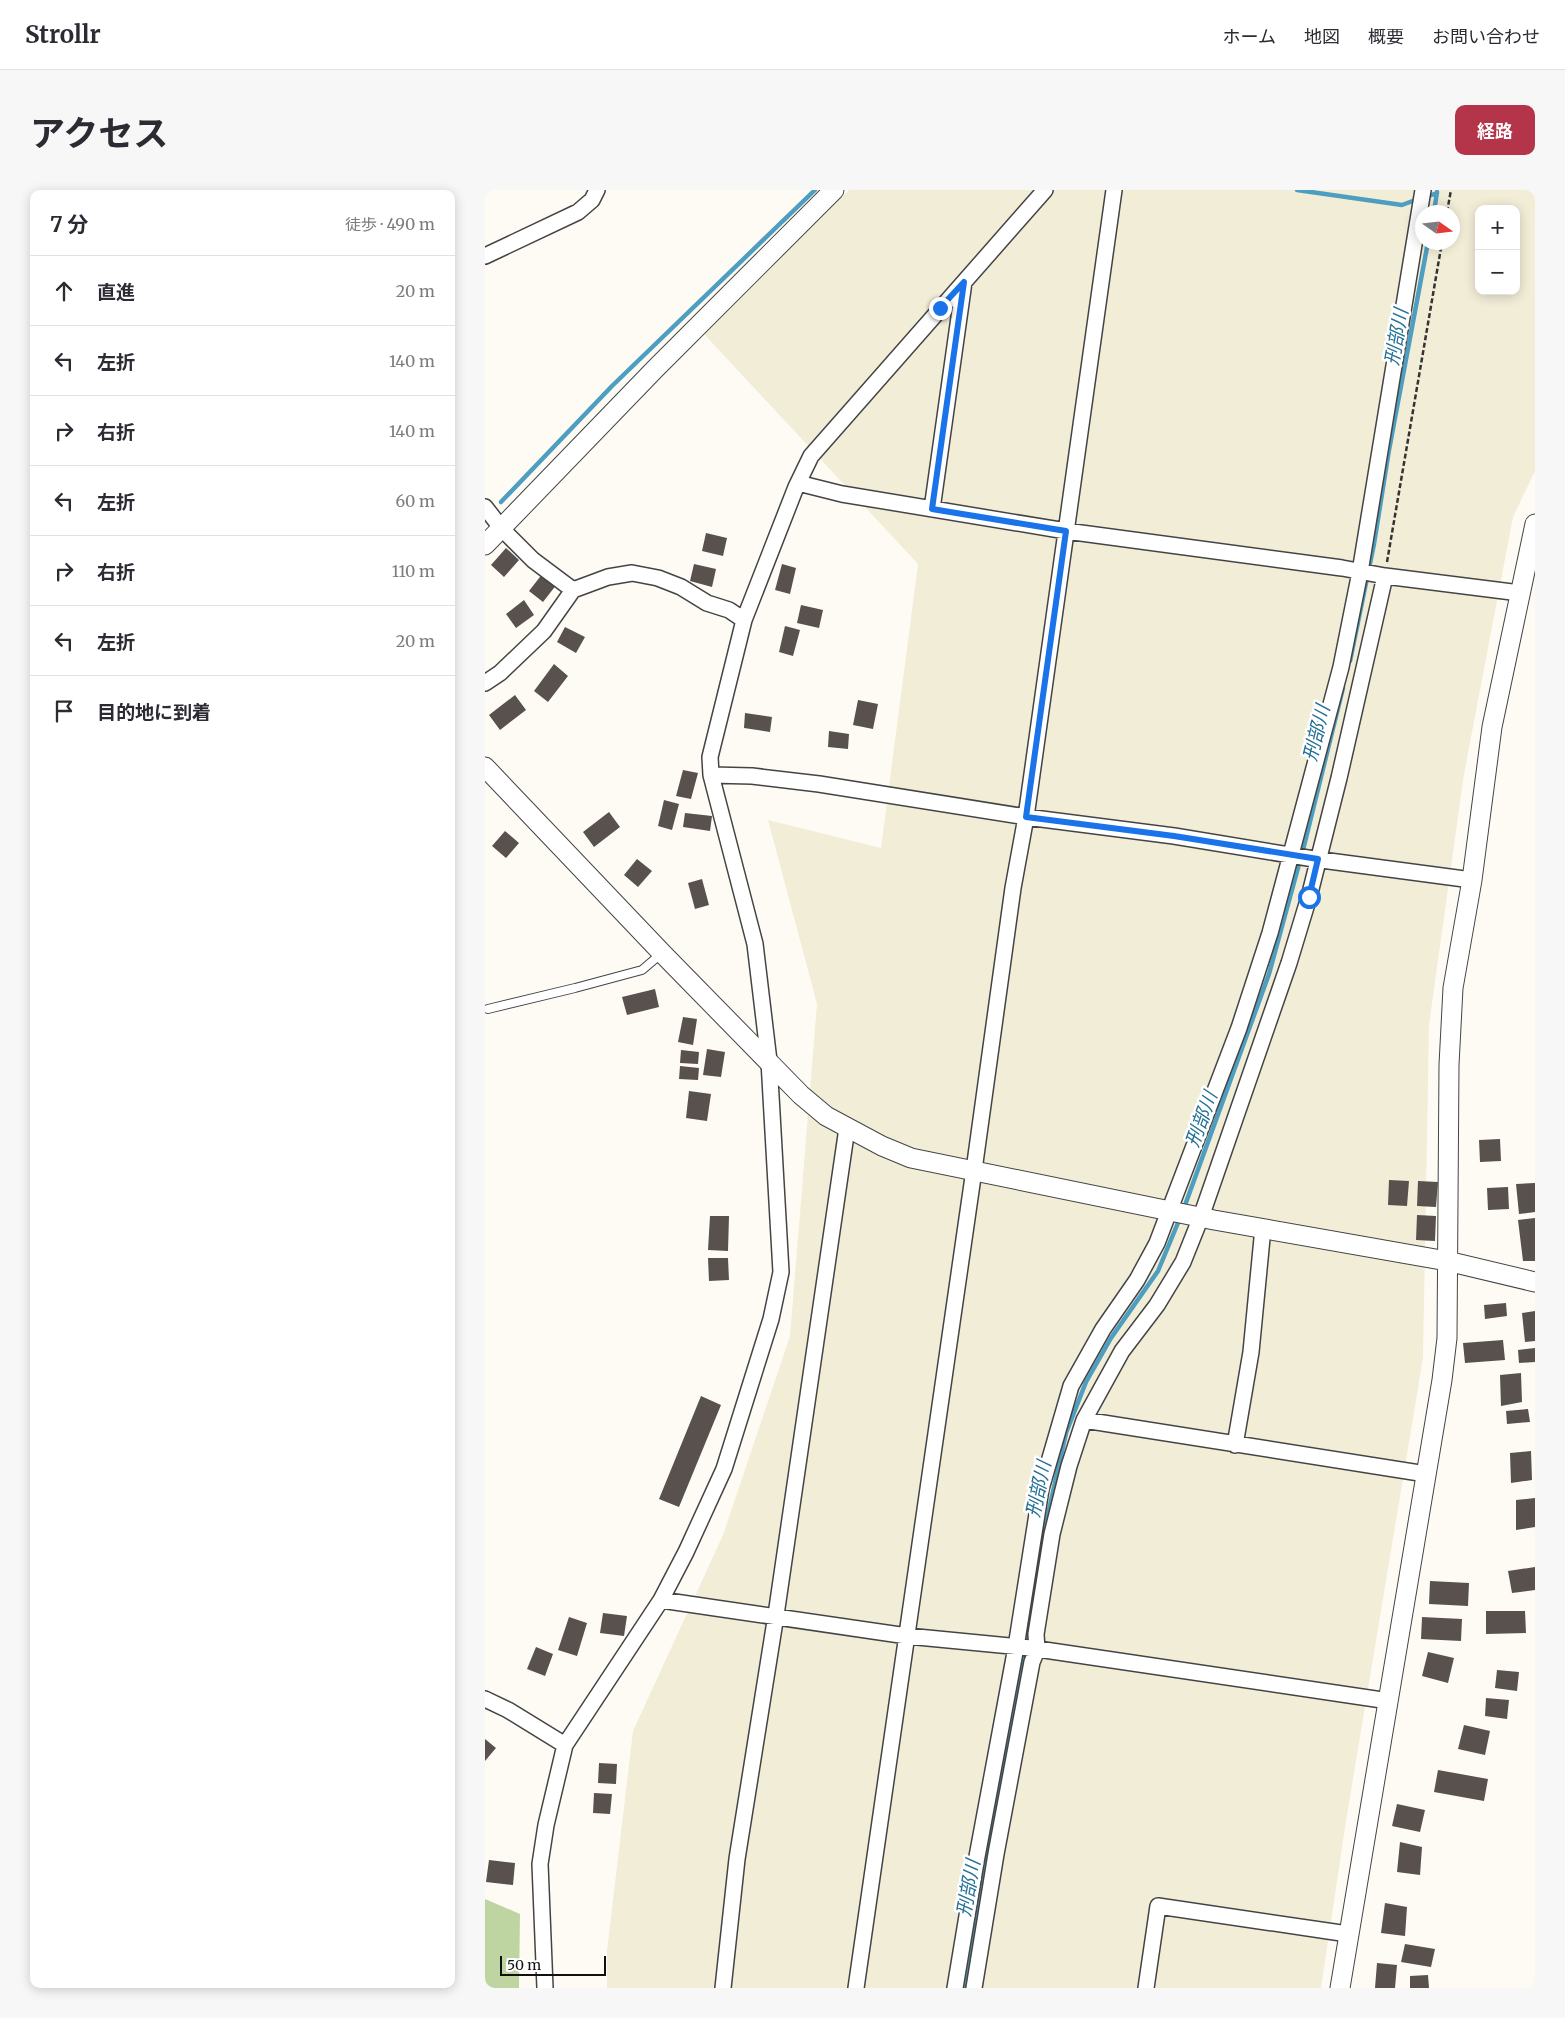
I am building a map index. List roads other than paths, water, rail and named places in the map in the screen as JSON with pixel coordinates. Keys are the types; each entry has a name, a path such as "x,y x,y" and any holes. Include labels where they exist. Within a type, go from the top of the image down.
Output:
{"street":[{"path":"485,256 578,212 592,200 597,190"},
{"path":"485,546 648,376 834,190"},
{"path":"545,1988 540,1864 546,1825 565,1745 661,1600 724,1469 771,1319 781,1272 769,1061 755,944 711,775 710,757 722,701 744,620 798,482 811,456 1045,190"},
{"path":"857,1988 1013,888 1026,817 1115,190"},
{"path":"955,1988 976,1862 1027,1648 1041,1489 1071,1386 1103,1329 1137,1280 1157,1244 1172,1210 1239,1028 1293,855 1341,667 1361,572 1422,195"},
{"path":"932,509 964,282"},
{"path":"798,482 842,494 1066,531 1520,593"},
{"path":"485,507 502,529 533,560 573,590"},
{"path":"1340,1988 1389,1701 1447,1338 1449,1065 1453,988 1472,880 1493,727 1535,524"},
{"path":"485,683 499,673 544,631 573,590 608,577 632,573 658,578 681,587 707,603 729,610 744,620"},
{"path":"1027,1648 1036,1634 1052,1534 1069,1466 1084,1420 1122,1351 1157,1305 1183,1262 1289,963 1309,897 1316,859 1339,778 1385,576"},
{"path":"485,766 801,1095 826,1116 847,1128 911,1158 1200,1216 1447,1261 1535,1282"},
{"path":"711,775 752,776 819,784 1026,817 1174,836 1316,859 1472,880"},
{"path":"723,1988 737,1860 776,1615 847,1128"},
{"path":"1235,1445 1251,1352 1263,1228"},
{"path":"1084,1420 1426,1474"},
{"path":"661,1600 776,1615 907,1636 1027,1648 1389,1701"},
{"path":"974,1988 1032,1662 1027,1648"},
{"path":"485,1699 508,1710 565,1745"},
{"path":"1145,1988 1158,1906 1348,1934"}],"lane":[{"path":"488,1009 642,970 662,952"}],"waterway":[{"path":"501,502 612,386 815,190"},
{"path":"1297,190 1402,205 1418,199"},
{"name":"刑部川","path":"1435,205 1437,192"},
{"path":"1426,197 1437,193"},
{"name":"刑部川","path":"1350,661 1374,544 1389,450 1426,250"},
{"name":"刑部川","path":"1184,1208 1269,974 1304,846 1343,688"},
{"name":"刑部川","path":"966,1988 993,1820 1015,1711 1045,1528 1066,1433 1086,1382 1111,1338 1158,1271 1180,1218"}]}
